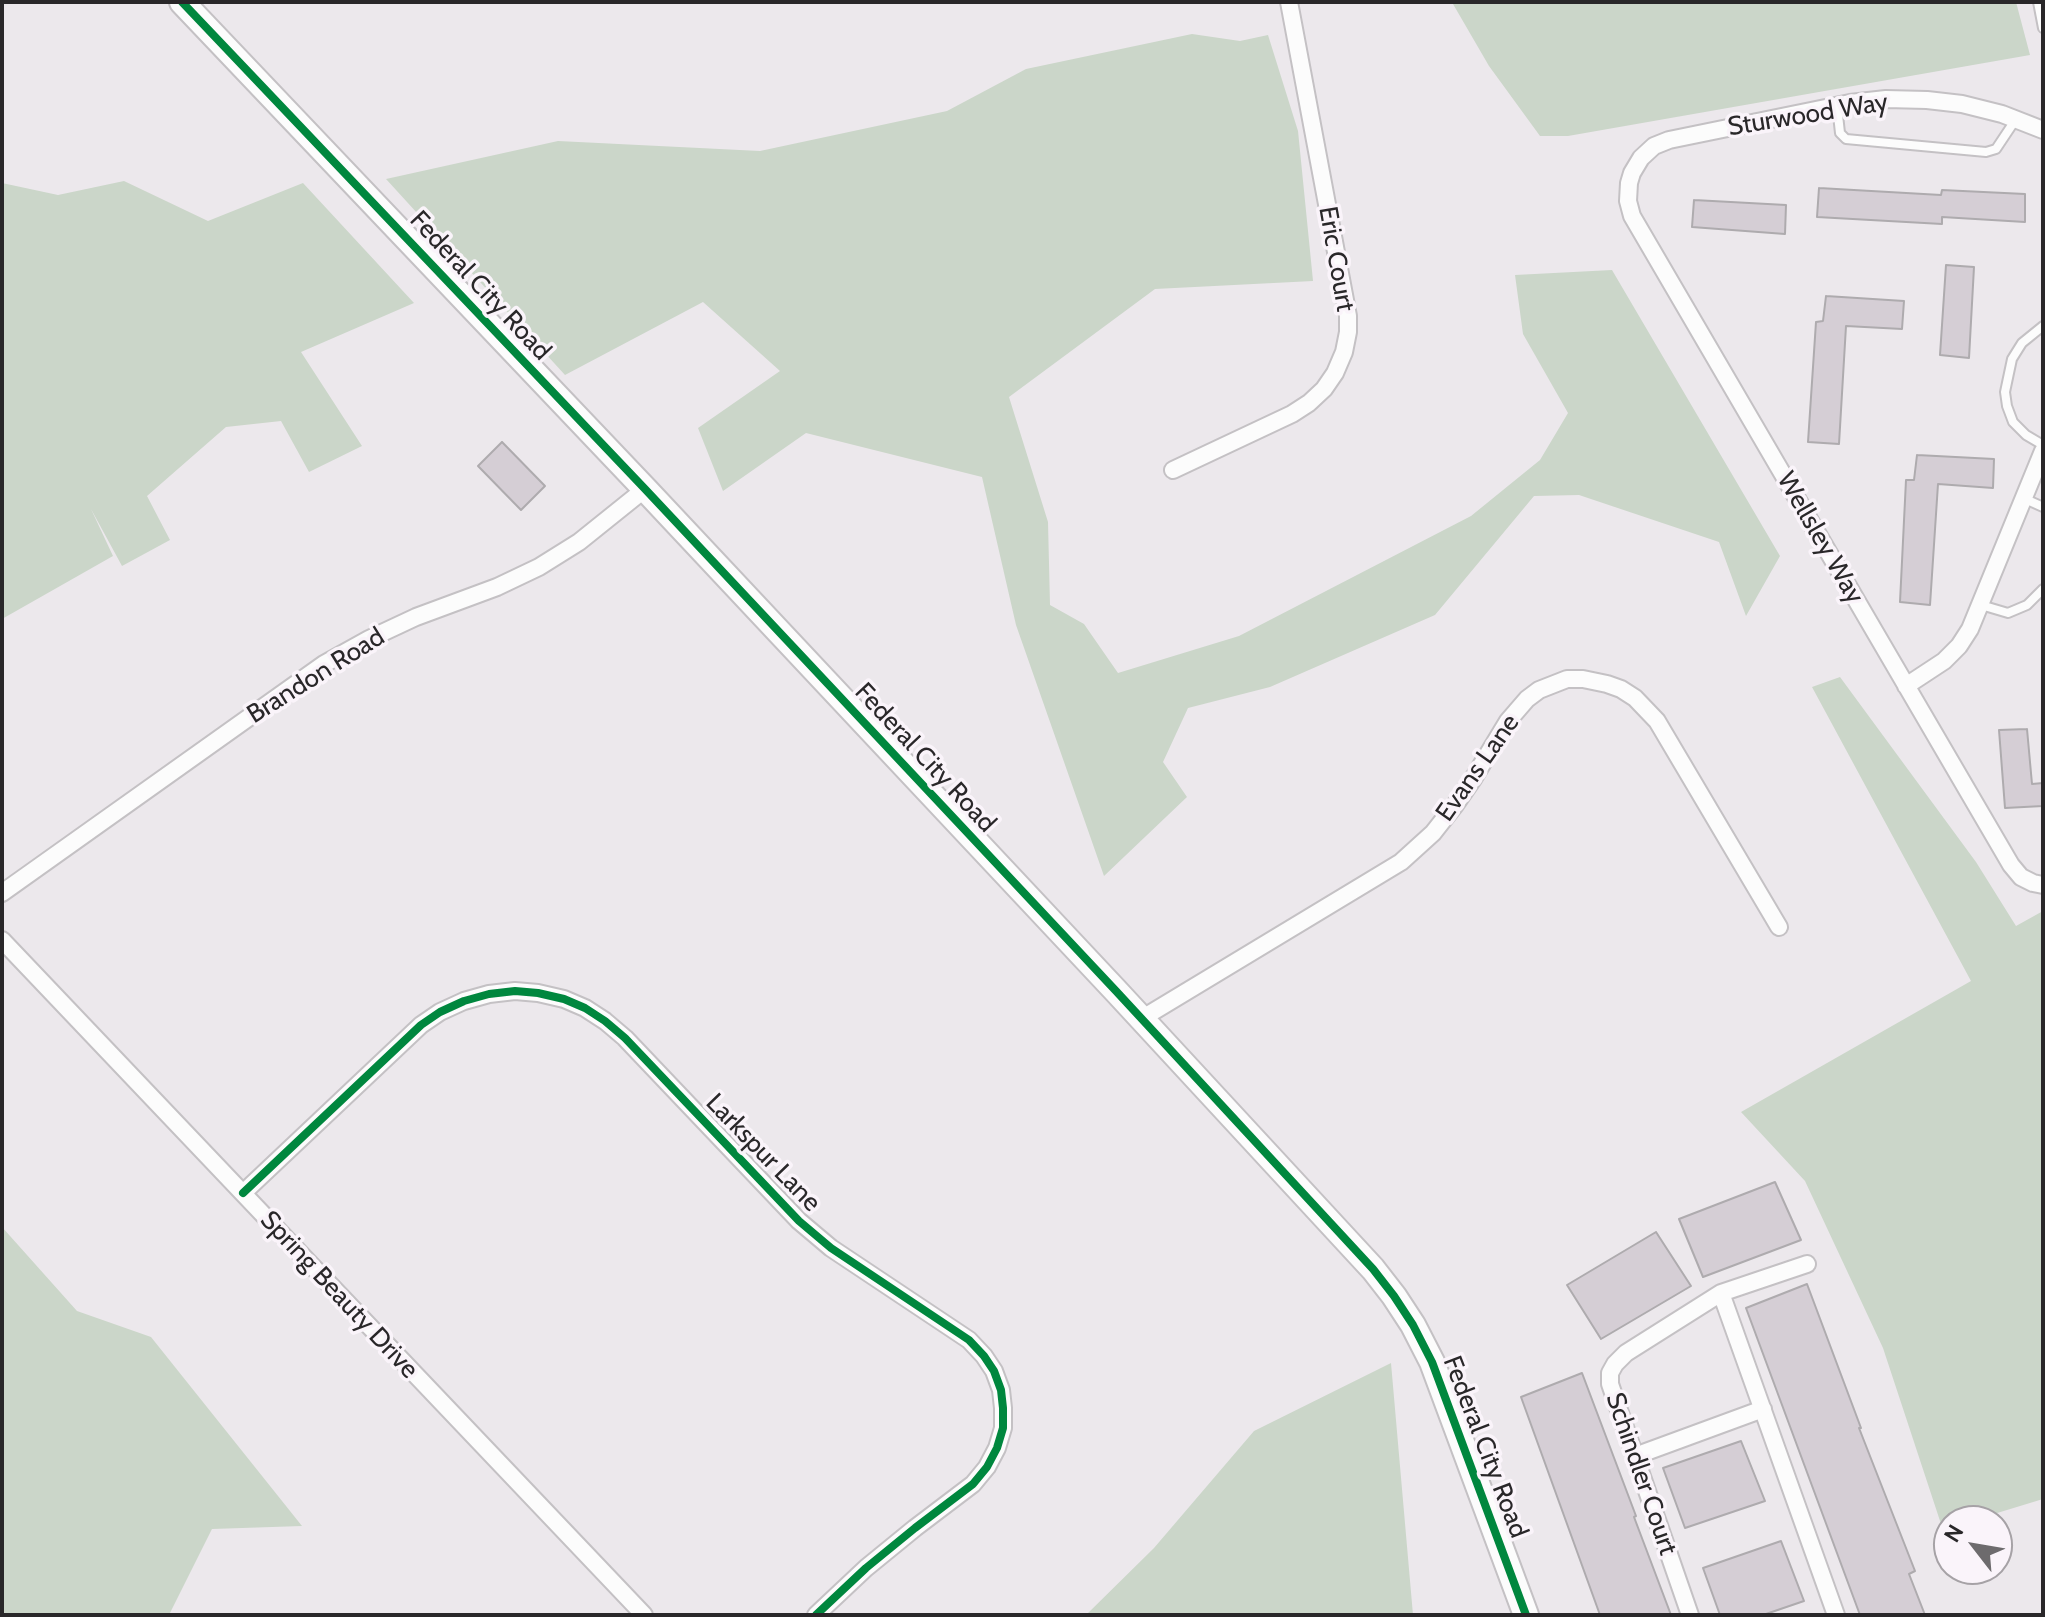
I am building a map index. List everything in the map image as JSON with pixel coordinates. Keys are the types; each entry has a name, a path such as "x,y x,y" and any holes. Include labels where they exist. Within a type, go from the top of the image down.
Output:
{"street":[{"name":"Federal City Road","path":"182,2 645,489 1373,1269 1413,1325 1432,1362 1526,1615"},
{"name":"Eric Court","path":"1173,470 1309,403 1335,373 1344,352 1348,316 1289,2"},
{"name":"Sturwood Way","path":"1632,173 1641,158 1654,146 1669,140 1837,105 1886,99 1962,104 2042,127"},
{"name":"Wellsley Way","path":"1632,173 1628,201 1632,216 2011,865 2021,877 2043,885"},
{"path":"1906,686 1944,661 1970,629 2043,448"},
{"name":"Brandon Road","path":"2,893 324,664 416,617 497,587 539,567 579,542 645,489"},
{"name":"Evans Lane","path":"1141,1019 1401,862 1433,833 1473,779 1508,721 1527,699 1539,690 1567,679 1583,679 1621,689 1635,698 1657,721 1779,927"},
{"name":"Spring Beauty Drive","path":"2,940 644,1615"},
{"name":"Larkspur Lane","path":"243,1193 421,1025 440,1012 476,997 515,991 564,999 605,1021 625,1038 799,1221 842,1256 969,1340 994,1371 1001,1390 1003,1428 987,1467 973,1484 878,1558 816,1615"},
{"name":"Schindler Court","path":"1690,1615 1610,1384 1610,1373 1626,1353 1721,1293 1807,1264"},
{"path":"1721,1293 1833,1614"},
{"path":"1635,1456 1763,1409"}],"lane":[{"path":"2038,2 2043,28"},
{"path":"1837,105 1840,133 1846,139 1986,152 1996,149 2016,119"},
{"path":"2043,326 2022,343 2012,359 2005,392 2013,422 2043,448"},
{"path":"2023,498 2043,507"},
{"path":"1981,605 2008,613 2027,605 2043,589"}],"shaded area":[{"path":"2016,2 2030,55 1568,136 1540,136 1489,66 1453,4"},
{"path":"1192,34 1240,41 1268,35 1298,131 1313,281 1155,289 1009,397 1048,522 1050,605 1084,624 1118,673 1239,636 1471,516 1540,460 1568,413 1523,334 1515,275 1612,270 1780,556 1746,616 1719,542 1579,495 1534,496 1435,615 1270,687 1188,708 1163,762 1187,797 1104,876 1016,625 982,477 806,433 723,491 698,428 780,371 703,302 565,375 386,179 558,141 760,151 947,111 1026,69"},
{"path":"124,181 208,221 303,183 414,303 301,352 362,446 309,472 281,421 226,427 147,496 170,540 122,566 91,509 113,556 2,619 2,183 58,195"},
{"path":"1840,677 1976,862 2016,926 2043,911 2043,1499 2013,1508 2013,1505 1935,1505 1883,1348 1805,1181 1741,1112 1971,981 1812,687"},
{"path":"2,1227 77,1311 151,1337 302,1526 212,1529 169,1615 4,1615"},
{"path":"1391,1363 1413,1615 1086,1615 1154,1548 1254,1431"}],"building":[{"path":"1819,188 1941,195 1942,190 2025,194 2025,222 1942,217 1942,224 1817,217"},
{"path":"1694,200 1786,205 1785,234 1692,227"},
{"path":"1946,265 1974,267 1969,358 1940,355"},
{"path":"1826,296 1904,301 1902,329 1846,326 1839,444 1808,442 1816,322 1823,321"},
{"path":"502,442 545,486 521,510 478,466"},
{"path":"1917,455 1994,459 1993,488 1938,484 1930,605 1900,602 1906,480 1914,480"},
{"path":"2027,729 2032,784 2043,783 2043,806 2005,808 1999,730"},
{"path":"1775,1182 1801,1240 1703,1277 1679,1219"},
{"path":"1656,1232 1691,1286 1601,1339 1567,1285"},
{"path":"1807,1284 1915,1571 1909,1574 1925,1615 1860,1615 1746,1308"},
{"path":"1582,1373 1671,1615 1600,1615 1521,1397"},
{"path":"1741,1441 1765,1501 1685,1528 1663,1468"},
{"path":"1781,1541 1804,1601 1763,1615 1720,1615 1703,1568"}],"cycle path":[{"path":"182,2 645,489 1373,1269 1413,1325 1432,1362 1526,1615"},
{"path":"243,1193 421,1025 440,1012 464,1001 515,991 564,999 605,1021 625,1038 799,1221 831,1248 969,1340 994,1371 1001,1390 1003,1428 987,1467 973,1484 866,1568 816,1615"}]}
